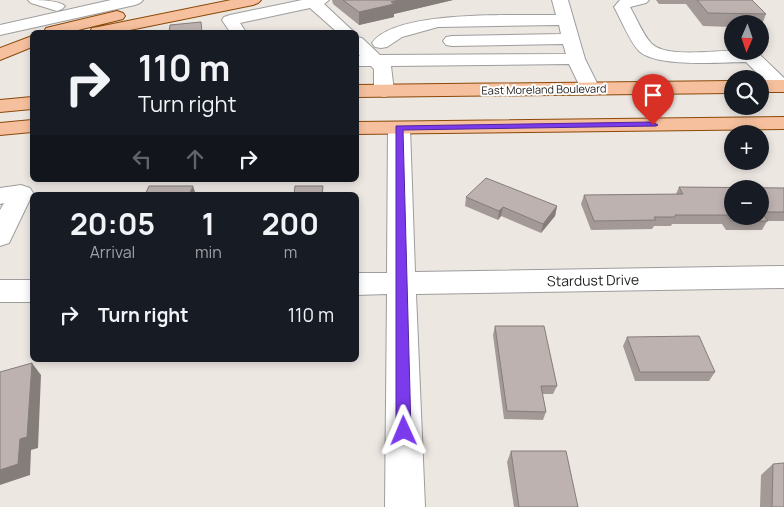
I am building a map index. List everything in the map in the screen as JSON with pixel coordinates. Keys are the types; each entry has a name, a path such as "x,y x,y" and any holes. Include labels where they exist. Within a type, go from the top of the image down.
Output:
{"main road":[{"path":"116,30 253,0"},
{"path":"108,30 118,20 157,11 186,1"},
{"path":"61,30 186,1"},
{"path":"0,55 30,41"},
{"path":"0,55 30,48"},
{"path":"769,87 782,86"},
{"name":"East Moreland Boulevard","path":"359,91 724,87"},
{"path":"359,111 373,104 384,91"},
{"path":"399,128 404,120 416,113 447,106 621,102 724,96"},
{"path":"0,100 18,104"},
{"path":"359,128 784,123"},
{"path":"0,129 30,126"},
{"path":"0,145 30,142"}],"street":[{"path":"36,0 58,8 95,8 135,0"},
{"path":"560,0 576,59 590,88"},
{"path":"641,0 626,2 622,4 622,7 646,48 652,52 671,57 750,56 782,86"},
{"path":"237,30 230,20 294,8 314,1 340,30"},
{"path":"0,30 58,8"},
{"path":"266,13 280,26"},
{"path":"381,43 396,33 438,22 566,20"},
{"path":"359,45 571,39"},
{"path":"359,49 383,68 384,91"},
{"path":"376,61 576,59"},
{"path":"399,128 405,507"},
{"path":"0,196 21,193 0,237"},
{"name":"Stardust Drive","path":"359,284 779,284"},
{"path":"0,291 30,291"}],"building":[{"path":"343,0 399,0 391,2 394,4 359,12"},
{"path":"697,0 752,0 766,14 708,13"},
{"path":"201,22 202,30 169,30 170,25"},
{"path":"486,178 557,206 543,224 503,207 499,211 466,197"},
{"path":"149,186 193,186 190,192 146,192"},
{"path":"295,186 323,186 322,192 294,192"},
{"path":"679,187 724,187 724,215 675,215 675,217 654,217 656,220 594,221 584,195 683,194"},
{"path":"769,188 784,188 784,212 769,212"},
{"path":"495,326 544,326 557,386 541,386 546,412 507,411"},
{"path":"699,336 715,372 640,372 627,337"},
{"path":"32,363 27,437 20,439 18,464 0,470 0,372"},
{"path":"511,451 566,451 578,507 519,507"},
{"path":"784,463 784,507 772,507 773,464"}],"route":[{"path":"404,431 399,128 653,125"}]}
